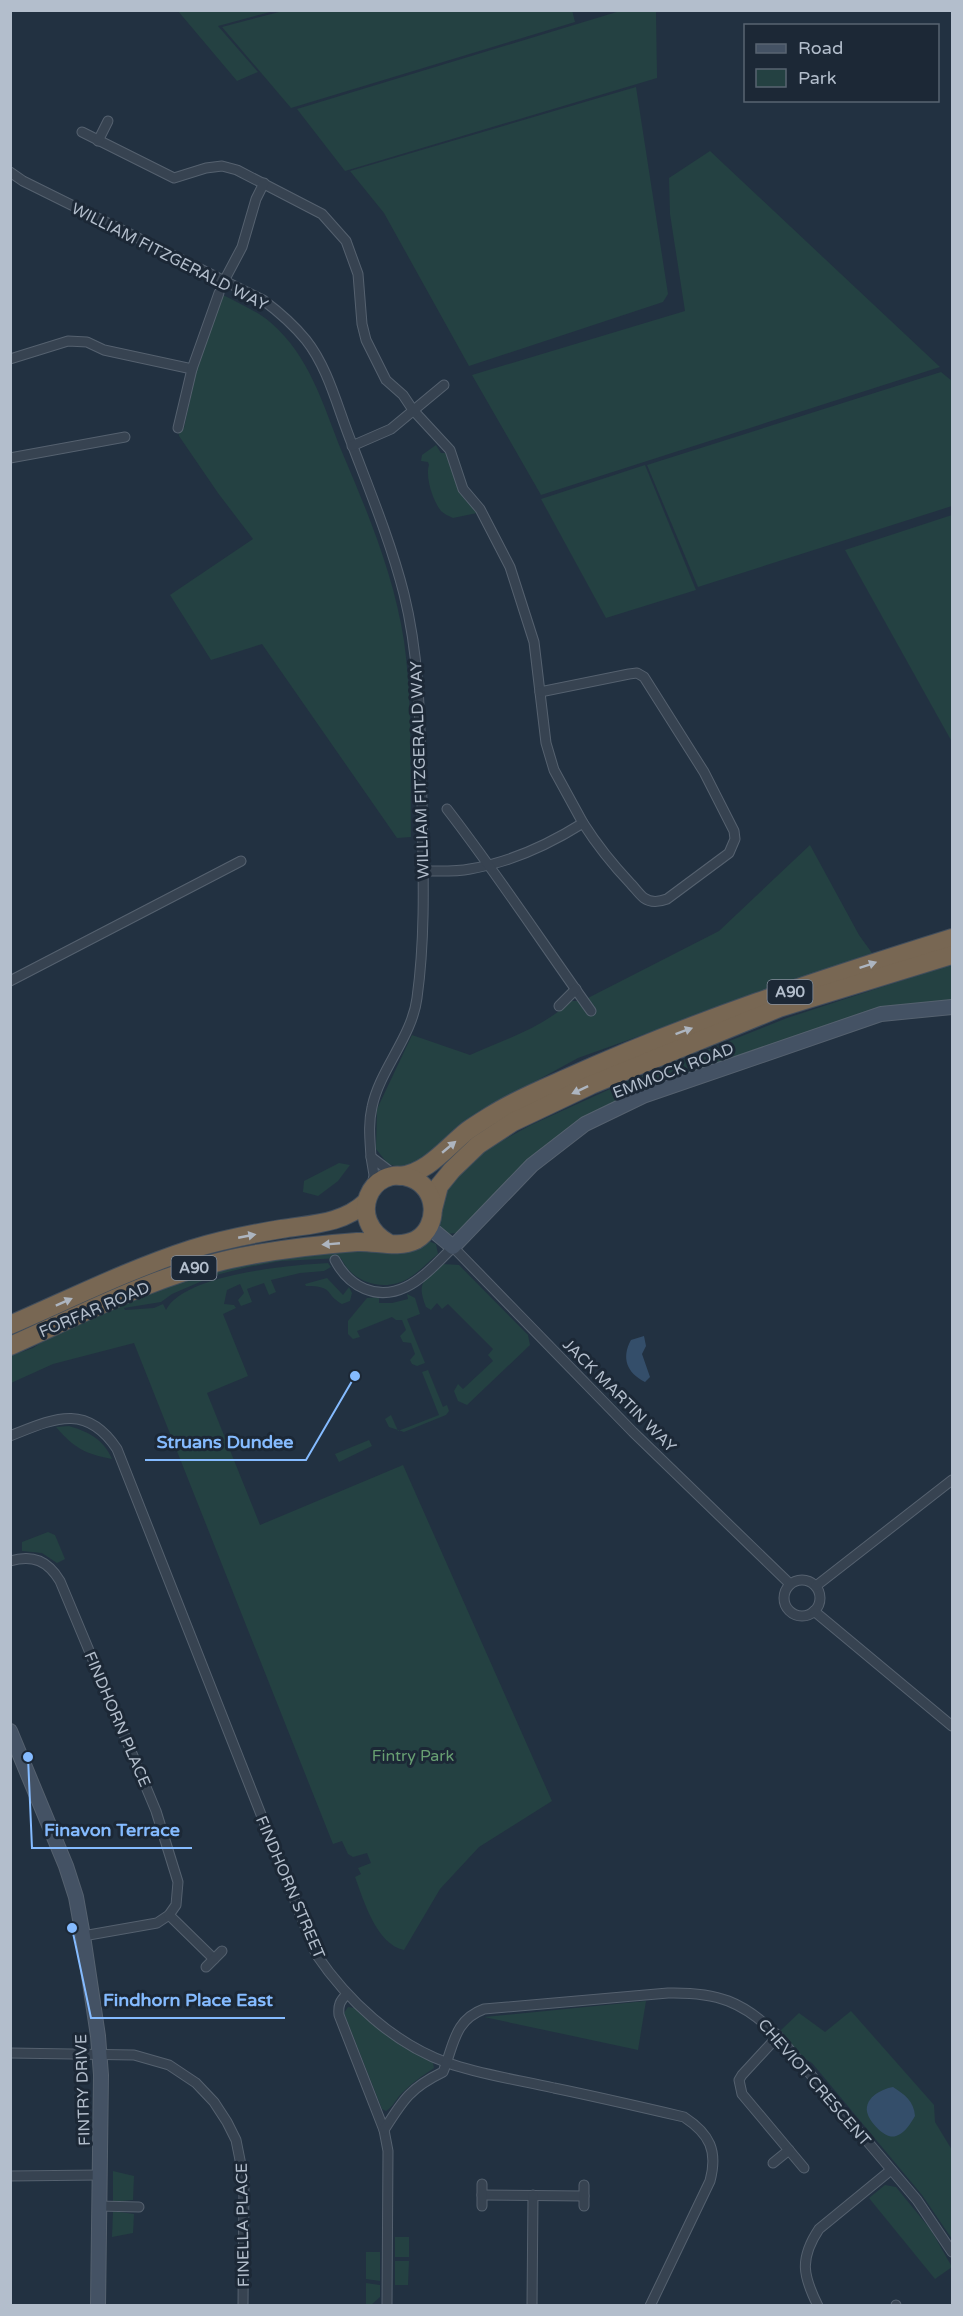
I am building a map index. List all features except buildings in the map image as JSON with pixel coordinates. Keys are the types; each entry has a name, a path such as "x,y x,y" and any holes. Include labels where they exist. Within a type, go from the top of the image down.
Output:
{"highway":[{"name":"A90","path":"369,1197 381,1181 411,1175 468,1130 493,1114 577,1074 629,1051 769,999 952,938"},
{"name":"A90","path":"390,1244 412,1242 419,1238 429,1227 439,1186 478,1145 513,1122 591,1085 779,1008 952,955"},
{"path":"398,1176 410,1178 427,1190 433,1209"},
{"path":"369,1197 366,1216 370,1228 390,1244"},
{"name":"FORFAR ROAD","path":"10,1326 138,1269 192,1249 243,1236 332,1221 349,1215 369,1197"},
{"name":"FORFAR ROAD","path":"10,1346 190,1269 276,1250 360,1242 390,1244"}],"street":[{"path":"98,141 108,121"},
{"path":"82,132 174,178 222,166 237,170 322,214 346,241 358,274 362,324 366,340 386,380 403,395 413,410 450,450 462,489 480,509 510,567 534,642 546,743 554,770 595,842 644,898 660,902 729,853 735,839 734,831 704,772 644,677 637,673 629,674 540,692"},
{"name":"WILLIAM FITZGERALD WAY","path":"10,172 263,300 287,318 307,342 324,372 389,543 404,595 414,647 419,695 424,918 416,1005 406,1033 372,1105 369,1127 374,1175 369,1197"},
{"path":"224,281 242,247 256,199 264,183"},
{"path":"178,428 192,369 219,293"},
{"path":"10,359 68,341 87,342 104,350 192,369"},
{"path":"352,446 391,429 444,385"},
{"path":"10,458 125,437"},
{"path":"447,809 591,1011"},
{"path":"423,871 468,870 488,865 549,845 583,823"},
{"path":"10,981 241,861"},
{"path":"558,1006 576,989"},
{"name":"EMMOCK ROAD","path":"335,1260 341,1272 353,1284 365,1290 387,1292 414,1283 532,1165 585,1124 638,1098 881,1014 952,1007"},
{"path":"371,1157 398,1176"},
{"name":"JACK MARTIN WAY","path":"429,1227 453,1246 633,1432 790,1584"},
{"name":"FINDHORN STREET","path":"10,1436 52,1419 66,1417 81,1419 96,1425 109,1437 117,1449 316,1954 347,1995 397,2036 447,2062 496,2076 684,2117 698,2126 707,2139 714,2166 710,2181 650,2306"},
{"path":"816,1586 952,1480"},
{"name":"FINDHORN PLACE","path":"10,1562 23,1558 35,1559 54,1570 60,1581 156,1811 178,1882 176,1905 170,1915"},
{"path":"802,1580 816,1586 820,1596 814,1611 802,1616 788,1610 784,1593 790,1584 802,1580"},
{"path":"814,1611 952,1726"},
{"name":"FINTRY DRIVE","path":"10,1731 66,1866 76,1897 83,1936 99,2054 98,2306"},
{"path":"83,1936 157,1923 170,1915 214,1959"},
{"path":"206,1967 222,1951"},
{"name":"CHEVIOT CRESCENT","path":"447,2062 461,2024 471,2014 484,2009 688,1992 728,1999 760,2018 778,2036 917,2200 952,2252"},
{"path":"347,1995 340,2001 339,2015 384,2130 388,2151 390,2178 387,2306"},
{"path":"778,2036 742,2075 740,2087 742,2094 804,2168"},
{"name":"FINELLA PLACE","path":"10,2053 134,2055 169,2065 196,2083 214,2102 236,2140 244,2180 243,2306"},
{"path":"384,2130 405,2098 421,2083 442,2072 447,2062"},
{"path":"773,2163 789,2150"},
{"path":"818,2306 807,2283 805,2273 811,2241 819,2229 891,2170"},
{"path":"10,2176 100,2175"},
{"path":"482,2184 482,2205"},
{"path":"584,2185 584,2206"},
{"path":"482,2194 584,2196"},
{"path":"532,2306 533,2195"},
{"path":"99,2206 139,2207"}],"green space":[{"path":"572,10 575,22 291,108 222,27 283,11"},
{"path":"178,11 274,11 218,26 258,72 237,81"},
{"path":"620,11 656,11 657,78 345,171 297,109"},
{"path":"636,87 668,294 663,302 469,366 384,213 350,171"},
{"path":"710,151 940,367 541,495 472,375 685,311 670,214 669,178"},
{"path":"223,295 270,322 284,335 305,366 321,399 387,568 400,616 407,665 410,714 411,837 397,838 262,644 211,660 170,595 253,539 179,436 178,428 184,428 196,371"},
{"path":"941,372 952,381 952,506 698,587 647,465"},
{"path":"436,445 441,453 447,453 458,490 477,513 453,518 438,507 429,482 428,462 421,461 422,455"},
{"path":"645,465 696,590 606,618 541,499"},
{"path":"952,515 952,742 845,550"},
{"path":"810,845 859,935 872,953 578,1058 479,1112 425,1157 403,1168 388,1164 376,1149 377,1109 412,1035 470,1055 536,1026 571,1001 578,1001 589,1014 596,1009 588,998 719,931"},
{"path":"952,964 952,1002 895,1007 582,1122 457,1233 445,1234 435,1224 441,1198 476,1155 531,1125 619,1085 787,1018"},
{"path":"339,1163 350,1165 338,1181 318,1196 303,1192 304,1181"},
{"name":"Fintry Park","path":"426,1240 436,1244 438,1254 409,1278 390,1285 370,1283 361,1279 346,1267 341,1258 281,1261 216,1275 172,1294 161,1302 124,1308 125,1310 154,1308 163,1304 166,1310 177,1298 194,1288 215,1280 265,1269 328,1263 331,1267 324,1271 300,1273 271,1280 276,1292 269,1295 264,1283 247,1289 252,1302 241,1306 238,1300 244,1293 240,1284 227,1290 224,1304 234,1305 236,1308 223,1314 248,1376 207,1393 260,1525 403,1465 552,1801 479,1847 440,1889 404,1950 394,1946 379,1931 363,1898 355,1877 361,1874 358,1868 371,1863 367,1853 353,1857 348,1854 342,1841 333,1844 134,1343 53,1364 11,1383 10,1356 33,1348 60,1330 174,1282 281,1255"},
{"path":"443,1264 459,1265 528,1335 530,1345 467,1405 458,1401 454,1391 458,1384 463,1389 493,1361 488,1355 493,1349 448,1304 442,1309 437,1303 431,1310 426,1307 422,1286 427,1278"},
{"path":"327,1278 343,1295 349,1287 352,1293 350,1301 342,1304 325,1289 305,1284"},
{"path":"407,1294 415,1298 420,1314 407,1319 425,1363 417,1366 410,1360 415,1354 411,1343 403,1342 400,1336 406,1330 402,1320 392,1317 357,1331 360,1337 353,1339 348,1334 348,1321 367,1298 379,1297 379,1303 392,1303 408,1299"},
{"path":"428,1370 443,1407 447,1405 449,1411 446,1415 404,1432 399,1430 439,1415 422,1372"},
{"path":"391,1415 397,1430 389,1427 385,1419"},
{"path":"69,1426 95,1437 112,1459 81,1449 56,1427"},
{"path":"369,1440 372,1446 339,1462 335,1454"},
{"path":"48,1532 55,1535 65,1559 57,1563 42,1553 22,1551 22,1542"},
{"path":"646,2001 638,2050 484,2017"},
{"path":"348,2007 355,2008 402,2045 433,2063 434,2068 406,2089 386,2111 382,2109 344,2013"},
{"path":"851,2011 934,2105 935,2122 952,2150 952,2239 922,2195 812,2063 802,2057 780,2031 799,2013 825,2032"},
{"path":"113,2171 134,2176 133,2200 113,2202"},
{"path":"885,2185 896,2187 931,2230 952,2267 935,2279 869,2198"},
{"path":"113,2211 134,2214 133,2233 112,2237"},
{"path":"395,2237 409,2237 409,2257 395,2257"},
{"path":"366,2252 380,2252 380,2281 366,2279"},
{"path":"395,2261 409,2261 408,2285 395,2285"},
{"path":"366,2283 380,2285 380,2297 371,2305 366,2305"}],"water":[{"path":"644,1336 646,1346 642,1354 650,1377 645,1382 630,1370 626,1359 631,1340"},
{"path":"893,2087 905,2095 915,2116 904,2131 892,2137 876,2126 868,2115 867,2109 874,2096"}],"place":[{"name":"Struans Dundee","path":"355,1376"},
{"name":"Finavon Terrace","path":"28,1757"},
{"name":"Findhorn Place East","path":"72,1928"}]}
